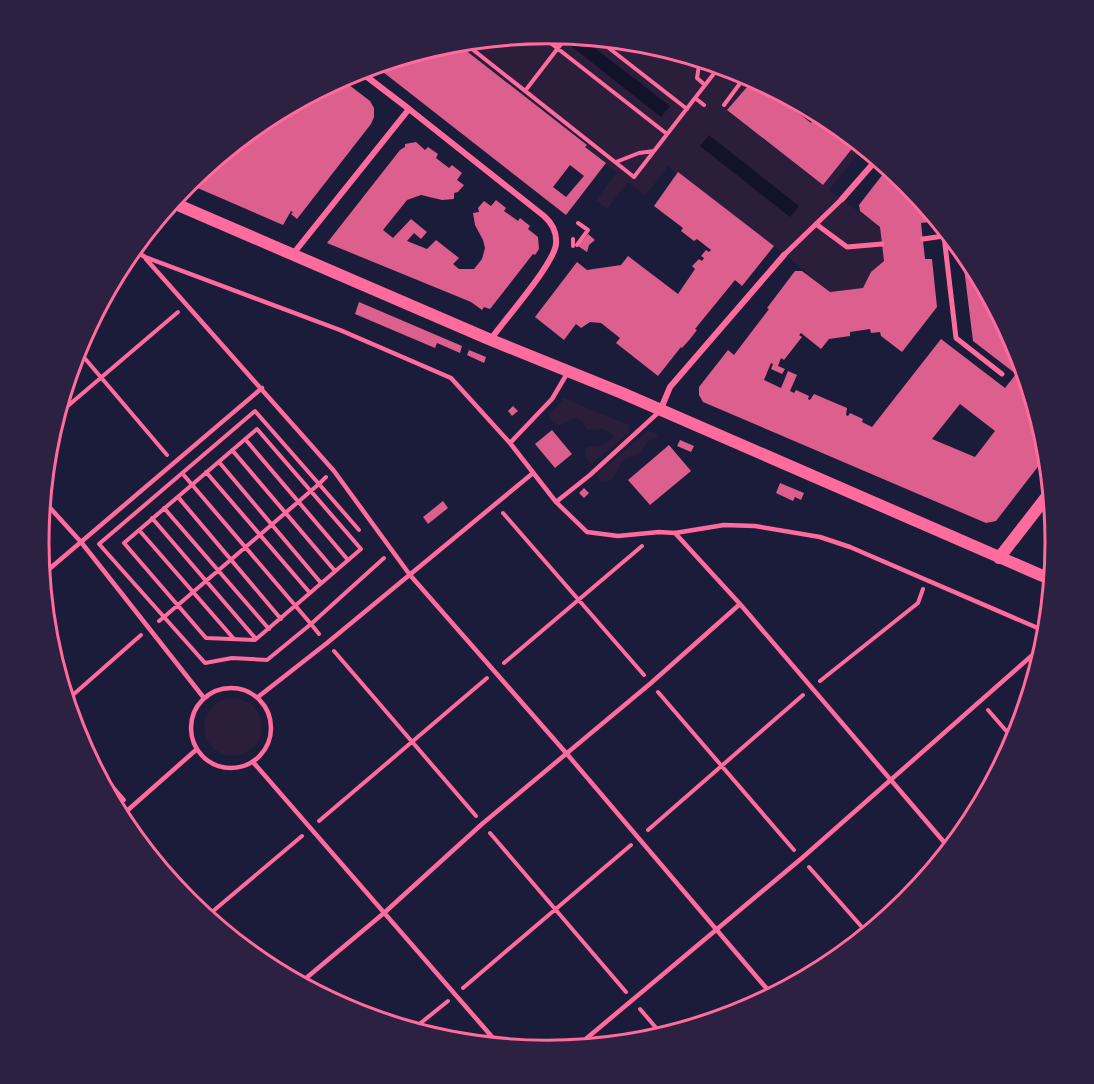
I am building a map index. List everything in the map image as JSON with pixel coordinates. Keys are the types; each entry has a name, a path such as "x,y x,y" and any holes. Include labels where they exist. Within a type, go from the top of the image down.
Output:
{"main road":[{"path":"179,206 1044,577"},
{"path":"999,558 1043,501"}],"street":[{"path":"367,77 544,216 556,235 551,260 491,340"},
{"path":"292,255 409,109"},
{"path":"660,411 670,387 784,255 842,199 872,164"},
{"path":"816,224 847,247 882,244"},
{"path":"923,239 940,237"},
{"path":"949,249 956,338 1002,374"}],"lane":[{"path":"141,255 340,330 451,378 510,443 556,502 586,532 618,536 675,532 724,525 790,530 850,547 1038,628"},
{"path":"144,257 334,471 410,574 767,989"},
{"path":"510,443 552,399 568,372"},
{"path":"50,569 262,388"},
{"path":"556,502 590,475 660,411"},
{"path":"258,697 327,644 533,473"},
{"path":"50,508 81,542 204,698"},
{"path":"675,532 740,604 944,842"},
{"path":"306,978 384,913 482,824 651,683 740,604"},
{"path":"587,1038 801,858 1032,655"},
{"path":"225,688 248,691 258,697 266,707 271,719 272,731 266,749 254,762 242,767 216,766 205,759 197,749 192,736 191,723 195,709 204,698 225,688"},
{"path":"128,811 197,749"},
{"path":"254,762 492,1037"}],"path":[{"path":"553,44 667,134"},
{"path":"525,91 561,44"},
{"path":"608,48 687,109"},
{"path":"472,50 634,177 715,73"},
{"path":"699,67 697,78 705,85"},
{"path":"724,105 741,83"},
{"path":"695,98 704,105"},
{"path":"609,167 614,162 639,153 656,149 663,150"},
{"path":"573,239 575,246 588,230 578,223"},
{"path":"67,407 187,304"},
{"path":"84,357 657,1028"},
{"path":"363,534 255,411 99,544 205,663 232,658 267,660 384,559 377,551"},
{"path":"257,429 361,549 256,639 206,638 124,543 232,450 257,429"},
{"path":"245,440 348,560"},
{"path":"232,450 335,571"},
{"path":"219,462 321,583"},
{"path":"73,695 334,471"},
{"path":"206,472 309,593"},
{"path":"178,497 281,619"},
{"path":"495,503 862,928"},
{"path":"164,508 268,629"},
{"path":"152,518 256,639"},
{"path":"139,530 235,640"},
{"path":"213,912 659,532"},
{"path":"419,1024 812,688 918,603 926,580"},
{"path":"981,701 1008,733"},
{"path":"113,787 131,808"}],"shaded area":[{"path":"547,44 612,48 676,60 748,86 727,111 823,185 853,149 859,154 829,190 880,227 884,261 871,272 863,288 830,292 774,246 668,166 645,196 628,182 607,209 596,200 616,173 585,147 587,144 467,50"},
{"path":"571,46 592,46 670,106 661,117"},
{"path":"709,135 799,206 790,217 700,146"},
{"path":"564,398 629,425 629,433 591,464 586,458 585,450 588,447 600,446 611,441 613,435 603,429 587,430 582,421 576,418 559,425 553,423 549,414"},
{"path":"648,431 657,434 658,437 649,441 638,454 623,461 612,479 600,482 597,474"},
{"path":"227,698 239,698 254,706 262,721 262,733 254,748 239,756 227,756 212,748 204,733 204,721 212,706"}],"building":[{"path":"466,51 587,145 585,147 606,163 566,215 382,72 418,60","holes":["570,165 584,176 566,197 553,187"]},
{"path":"349,85 370,101 374,108 371,124 297,219 291,211 283,225 197,188 218,167 298,110"},
{"path":"748,86 796,110 811,123 813,121 852,149 823,185 727,110"},
{"path":"416,142 425,150 428,147 438,154 436,158 449,168 452,165 462,173 457,180 464,185 454,193 454,199 442,200 421,195 407,200 383,230 393,238 411,219 427,232 421,239 414,233 407,241 427,249 436,240 459,258 453,264 459,269 474,269 482,259 485,248 475,225 473,213 479,212 478,208 484,201 491,206 496,200 506,208 504,211 518,221 520,218 530,226 528,229 538,237 539,249 535,255 533,254 490,309 484,307 482,310 471,302 327,243 400,150 405,147 405,144"},
{"path":"678,172 774,246 742,286 735,280 695,329 697,330 690,339 658,376 616,343 620,338 601,323 590,322 581,328 576,324 564,340 535,317 577,262 587,270 621,265 628,256 678,294 695,269 692,266 699,259 702,261 704,258 701,256 706,250 709,252 711,250 697,239 694,241 681,231 683,228 654,206"},
{"path":"883,174 922,213 929,222 921,223 925,259 932,259 937,307 902,352 881,336 880,332 871,333 870,329 850,332 850,336 829,339 821,349 801,333 799,335 802,337 784,360 781,358 778,366 785,369 782,374 771,369 773,364 771,363 764,380 781,388 788,371 797,375 790,391 794,393 796,390 809,396 810,400 814,394 847,408 846,415 850,413 863,419 862,422 872,427 941,339 1005,388 1016,374 973,341 964,270 979,293 1008,351 1019,382 1029,413 1039,465 996,521 986,523 703,402 699,395 699,387 728,350 734,355 795,271 802,271 830,292 863,288 871,272 884,261 880,227 860,211 859,205","holes":["960,404 995,431 975,457 932,439"]},
{"path":"588,234 595,240 589,245 587,252 578,246"},
{"path":"359,302 462,346 460,353 437,343 435,348 355,314"},
{"path":"469,350 486,357 484,363 467,355"},
{"path":"513,406 518,411 512,416 508,411"},
{"path":"552,430 572,454 555,468 535,444"},
{"path":"680,440 694,446 691,452 677,446"},
{"path":"669,445 691,471 650,505 628,480"},
{"path":"780,483 804,493 801,500 795,497 793,501 776,493"},
{"path":"584,488 589,493 584,498 579,493"},
{"path":"443,501 448,508 428,524 423,517"}]}
